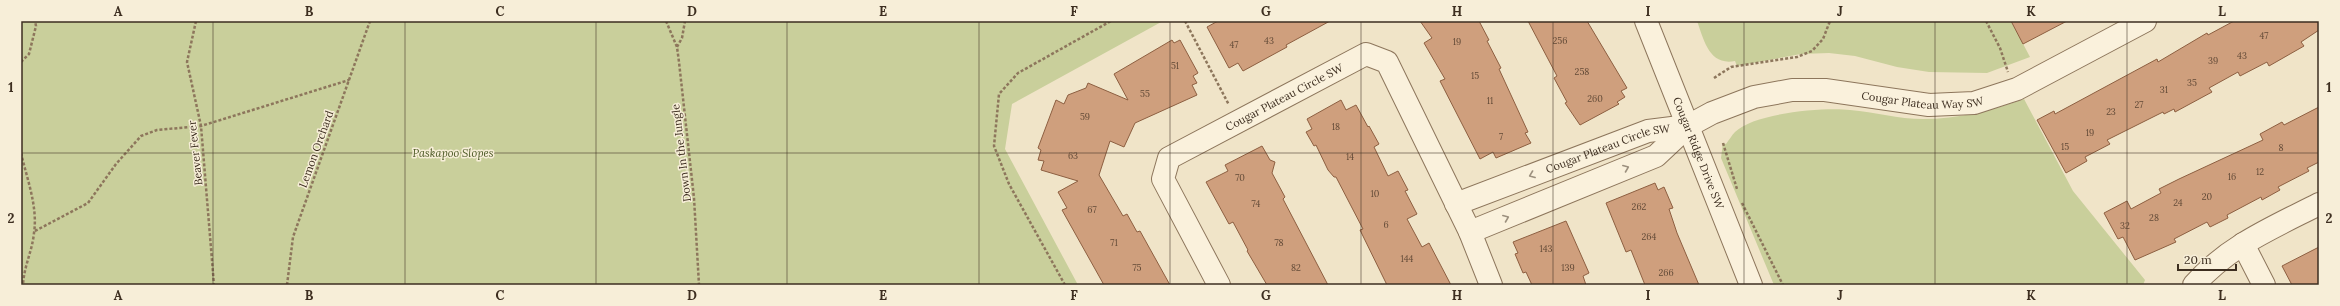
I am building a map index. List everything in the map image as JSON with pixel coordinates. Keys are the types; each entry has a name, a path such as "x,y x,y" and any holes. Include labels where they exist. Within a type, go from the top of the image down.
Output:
{"street":[{"name":"Cougar Ridge Drive SW","path":"1646,21 1751,285"},
{"name":"Cougar Plateau Way SW","path":"1688,126 1712,113 1754,97 1792,90 1825,90 1929,105 1974,103 2017,89 2145,21"},
{"name":"Cougar Plateau Circle SW","path":"1219,285 1163,179 1169,158 1366,54 1387,62 1470,232 1491,285"},
{"name":"Cougar Plateau Circle SW","path":"1456,204 1648,131 1688,126"},
{"name":"Cougar Plateau Circle SW","path":"1470,232 1656,156 1688,126"},
{"path":"2194,285 2208,270 2234,248 2319,204"},
{"path":"2243,244 2264,285"}],"path":[{"path":"21,62 29,54 36,26 35,21"},
{"name":"Beaver Fever","path":"196,21 187,62 201,126 214,285"},
{"path":"367,21 367,28"},
{"name":"Lemon Orchard","path":"286,285 293,238 370,21"},
{"name":"Down In the Jungle","path":"666,21 677,47 694,198 699,285"},
{"path":"677,47 682,38 685,21"},
{"path":"1066,285 1009,184 994,146 999,94 1018,73 1111,21"},
{"path":"1185,21 1238,121"},
{"path":"1714,78 1731,67 1797,57 1812,50 1823,39 1830,21"},
{"path":"1986,21 2000,48 2009,74 2017,89"},
{"path":"35,231 88,203 116,164 141,136 157,130 201,126 349,80"},
{"path":"1723,143 1739,197 1783,285"},
{"path":"21,153 34,208 35,231 32,249 24,269 23,285"}],"green space":[{"name":"Paskapoo Slopes","path":"21,21 1163,21 1012,104 1005,149 1078,285 21,285"},
{"path":"1697,21 2011,21 2030,57 1987,73 1929,72 1897,67 1855,56 1829,53 1801,54 1737,66 1735,61 1719,60 1713,56 1705,43"},
{"path":"2024,99 2073,191 2145,280 2143,285 1774,285 1721,158 1723,143 1726,144 1735,132 1744,125 1757,120 1790,113 1838,109 1905,118 1949,118 1974,114"}],"building":[{"path":"1218,21 1330,21 1243,71 1238,63 1229,68 1207,27"},
{"path":"1420,21 1479,21 1489,40 1487,41 1501,68 1499,69 1528,132 1525,133 1531,143 1496,158 1493,152 1480,159 1440,81 1445,79 1424,43 1432,38"},
{"path":"1528,21 1587,21 1627,88 1621,91 1625,97 1617,102 1619,104 1580,125 1565,103 1567,102 1554,78 1557,76"},
{"path":"2011,21 2067,21 2023,44"},
{"path":"2234,21 2319,21 2319,30 2301,42 2304,46 2269,66 2267,62 2240,76 2238,72 2209,88 2212,92 2175,112 2174,109 2164,114 2163,112 2107,140 2110,144 2085,157 2087,161 2066,173 2037,120 2054,111 2055,114 2157,59 2158,62 2207,33 2208,35"},
{"path":"1172,40 1174,43 1180,40 1198,73 1193,76 1197,83 1192,85 1197,95 1135,123 1124,147 1110,141 1099,175 1123,216 1127,214 1137,232 1140,231 1170,285 1104,285 1062,210 1067,208 1058,192 1078,181 1041,170 1044,161 1038,160 1041,150 1038,148 1056,100 1064,104 1068,95 1086,88 1088,83 1128,100 1114,74"},
{"path":"1341,100 1346,110 1356,105 1368,127 1369,126 1379,144 1374,147 1388,176 1398,171 1408,190 1405,191 1417,214 1407,219 1422,247 1429,243 1451,285 1387,285 1360,230 1363,229 1336,177 1334,177 1328,170 1316,145 1314,146 1306,132 1312,129 1307,119"},
{"path":"2319,107 2319,162 2307,168 2309,171 2278,187 2280,190 2262,200 2261,197 2227,215 2228,218 2210,227 2207,222 2174,239 2176,242 2135,260 2123,237 2118,239 2104,213 2127,201 2131,209 2161,193 2159,189 2263,140 2260,134 2282,122 2284,125"},
{"path":"1262,146 1270,160 1275,162 1272,173 1285,197 1283,199 1328,285 1267,285 1247,251 1248,250 1233,222 1229,224 1206,182 1228,171 1225,165"},
{"path":"1655,183 1658,190 1664,187 1673,208 1669,209 1677,233 1699,285 1645,285 1631,250 1626,252 1606,203"},
{"path":"1566,221 1589,273 1583,276 1586,285 1532,285 1526,272 1523,273 1515,254 1518,253 1513,242"},
{"path":"2319,247 2319,285 2292,285 2282,266"}]}
